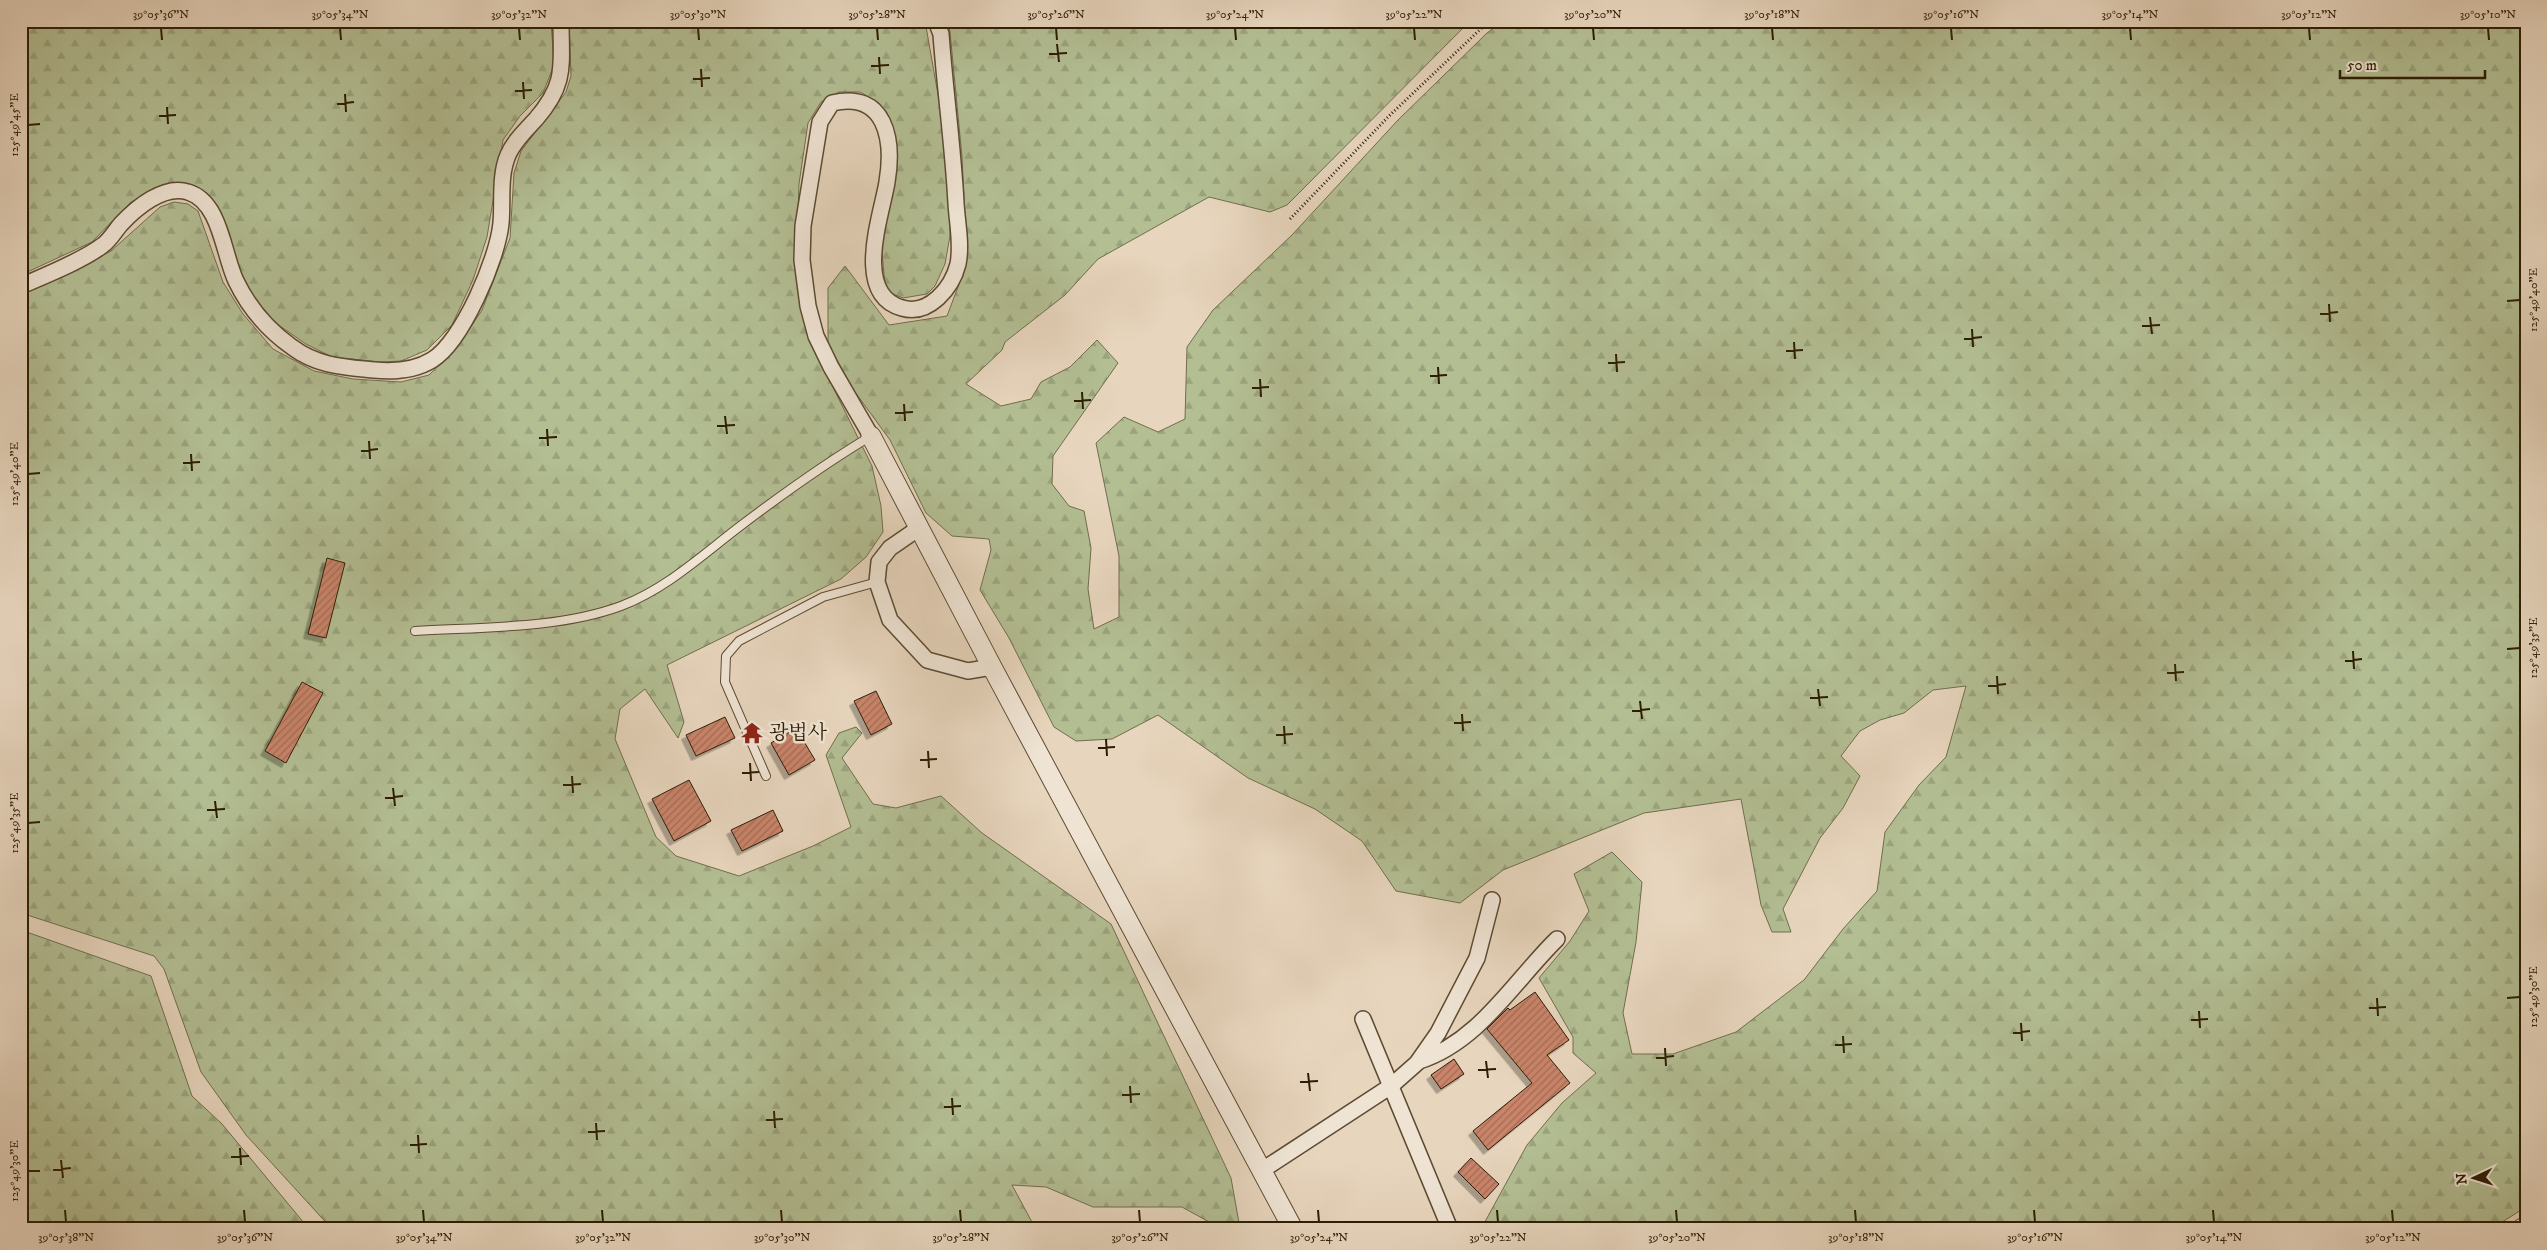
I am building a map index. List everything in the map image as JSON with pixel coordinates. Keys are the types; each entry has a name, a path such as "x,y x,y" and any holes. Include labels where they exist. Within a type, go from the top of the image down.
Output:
{"street":[{"path":"21,286 103,245 122,223 142,205 160,195 187,191 200,198 213,214 236,282 253,311 270,330 293,349 327,366 393,372 410,369 433,360 451,339 472,306 489,272 501,225 504,171 508,155 556,92 562,76 561,21"},
{"path":"936,21 941,34 954,156 959,239 958,264 946,290 925,307 902,308 884,298 874,271 875,233 887,182 889,154 884,123 873,107 860,102 844,100 832,103 820,122 808,192 802,260 808,306 816,336 1293,1229"},
{"path":"919,528 890,548 879,562 877,582 890,620 927,660 968,671 992,667"},
{"path":"1261,1171 1391,1086 1419,1061 1438,1033 1477,958 1492,900"},
{"path":"1419,1061 1437,1055 1478,1024 1557,939"},
{"path":"1363,1019 1450,1229"},
{"path":"2521,1229 2526,1226"}],"lane":[{"path":"415,631 577,617 620,606 637,599 685,571 742,524 813,473 871,436"},
{"path":"766,776 725,682 726,656 739,641 823,597 877,582"}],"path":[{"path":"1290,219 1389,116 1489,21"}],"green space":[{"path":"21,21 551,21 554,65 543,93 520,116 503,140 487,237 473,280 452,325 427,350 401,361 381,362 332,357 306,344 274,322 254,297 239,270 218,206 208,194 193,185 161,187 131,202 92,242 21,275"},
{"path":"569,21 925,21 943,123 950,198 950,236 945,264 935,286 927,294 903,298 890,293 885,284 881,243 889,121 879,103 860,92 839,92 821,102 808,123 799,184 796,272 824,369 872,466 881,506 883,532 866,557 841,579 667,665 684,722 678,738 645,689 620,709 615,739 656,837 676,856 739,876 813,846 851,827 826,755 839,733 856,727 862,733 842,758 873,804 896,808 941,796 982,833 1111,924 1231,1178 1239,1223 1211,1223 1182,1207 1093,1207 1046,1187 1012,1185 1033,1224 1039,1229 332,1229 246,1135 201,1072 164,969 154,956 21,913 21,294 111,251 160,207 174,202 188,204 198,211 223,282 243,314 273,349 314,371 353,379 401,382 429,375 457,348 482,310 510,238 514,173 521,151 566,92 571,76"},
{"path":"947,21 1470,21 1287,205 1270,212 1209,197 1098,259 1065,295 1005,342 1002,350 966,384 1001,406 1031,399 1041,382 1070,367 1097,340 1118,363 1053,456 1052,484 1069,506 1084,511 1091,548 1088,589 1094,629 1119,617 1119,556 1096,443 1124,417 1158,432 1185,419 1187,347 1213,310 1292,235 1398,120 1487,33 1503,21 2526,21 2526,1207 2491,1229 1481,1229 1527,1145 1562,1103 1596,1073 1573,1053 1573,1037 1539,978 1570,941 1589,911 1574,874 1612,852 1642,882 1636,942 1623,1013 1632,1054 1673,1054 1736,1032 1804,980 1843,929 1877,891 1885,832 1919,785 1946,757 1966,686 1933,690 1904,713 1880,720 1860,731 1841,756 1860,776 1843,808 1820,838 1783,909 1791,932 1772,932 1761,905 1741,799 1644,813 1503,870 1460,903 1396,891 1362,841 1315,809 1248,778 1158,715 1112,739 1076,741 1054,727 1009,638 980,590 991,550 989,539 952,536 926,513 890,440 855,392 828,344 828,288 845,266 889,325 947,316 964,271 966,240 962,157 950,32"},
{"path":"21,930 151,976 192,1096 222,1124 309,1229 21,1229"}],"building":[{"path":"327,558 345,563 326,638 308,634"},
{"path":"302,682 323,693 286,763 265,751"},
{"path":"876,691 892,724 871,735 854,701"},
{"path":"725,717 735,738 696,756 686,735"},
{"path":"796,728 815,760 789,775 771,743"},
{"path":"689,780 711,821 674,841 652,799"},
{"path":"773,810 783,831 742,851 731,830"},
{"path":"1535,992 1569,1040 1547,1055 1570,1083 1488,1150 1473,1131 1532,1083 1487,1029 1508,1008 1510,1010"},
{"path":"1454,1059 1464,1074 1441,1089 1431,1075"},
{"path":"1471,1158 1499,1184 1485,1199 1458,1172"}],"place":[{"name":"광법사","path":"752,733"}]}
